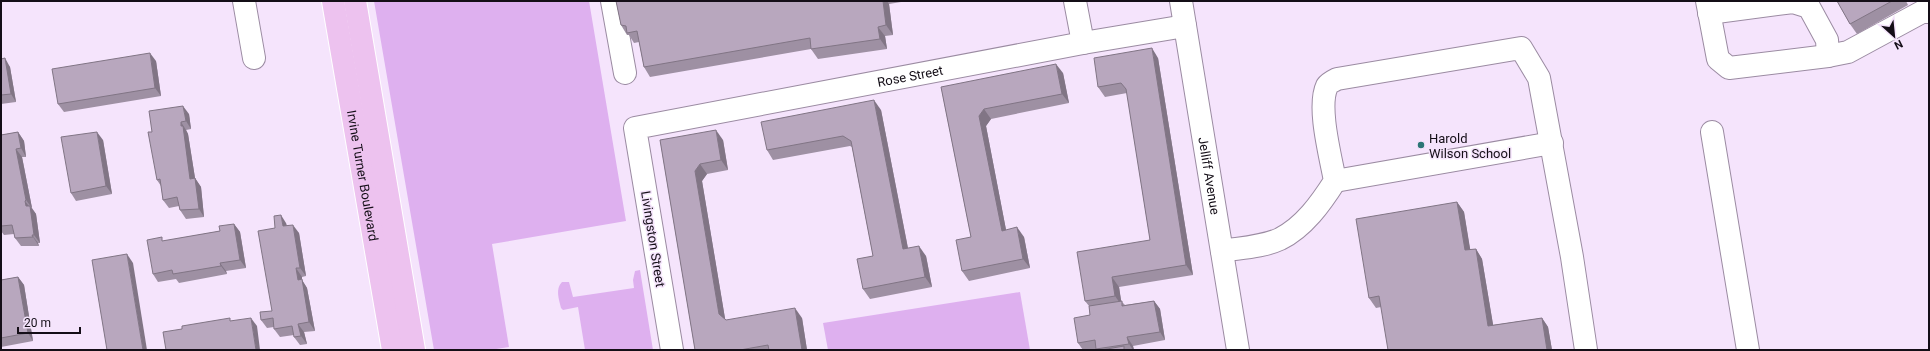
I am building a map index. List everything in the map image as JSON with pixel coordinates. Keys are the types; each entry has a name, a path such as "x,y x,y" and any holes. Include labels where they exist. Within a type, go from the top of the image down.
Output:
{"main road":[{"name":"Irvine Turner Boulevard","path":"333,1 393,350"},
{"name":"Irvine Turner Boulevard","path":"355,1 414,350"}],"street":[{"path":"244,1 254,58"},
{"path":"612,1 624,73"},
{"path":"1075,1 1083,43"},
{"name":"Jelliff Avenue","path":"1181,1 1238,350"},
{"path":"1828,56 1827,40 1809,7 1793,2 1708,7 1718,59 1729,68 1828,56 1848,52 1922,8"},
{"name":"Rose Street","path":"635,128 1083,43 1185,26"},
{"path":"1222,251 1257,245 1280,239 1302,222 1322,202 1335,181 1323,112 1323,98 1328,85 1337,79 1521,48 1540,78 1586,350"},
{"name":"Livingston Street","path":"635,128 672,350"},
{"path":"1712,132 1748,350"},
{"path":"1335,181 1552,143"}],"shaded area":[{"path":"374,1 589,1 626,221 492,244 509,347 490,350 434,350"},
{"path":"640,270 653,350 585,350 578,307 563,310 561,308 558,294 562,282 569,282 573,297 634,288 633,280 635,271"},
{"path":"1020,292 1030,350 828,350 823,323"}],"building":[{"path":"616,1 883,1 886,25 878,27 880,39 811,49 810,38 644,67 637,31 627,33 626,26 621,25"},
{"path":"1837,1 1892,1 1850,24"},
{"path":"1152,48 1186,265 1112,277 1115,296 1085,301 1077,252 1150,240 1126,89 1121,83 1098,87 1094,58"},
{"path":"150,53 155,88 58,104 52,69"},
{"path":"5,58 11,94 1,95 1,59"},
{"path":"1056,64 1062,94 984,109 979,116 1002,231 1017,227 1023,259 962,271 956,240 971,237 941,87"},
{"path":"874,100 903,249 919,246 925,277 863,289 857,259 873,256 851,141 843,136 767,150 761,122"},
{"path":"183,106 186,121 181,122 181,126 183,126 190,179 195,178 199,209 180,210 177,197 163,200 160,179 157,180 148,132 152,132 149,111"},
{"path":"716,130 721,160 700,164 695,171 719,314 726,320 795,308 802,350 769,350 768,345 740,350 695,350 660,140"},
{"path":"18,132 21,148 16,149 26,206 30,206 33,237 15,238 12,225 1,226 1,135"},
{"path":"97,132 106,186 71,193 61,137"},
{"path":"1457,202 1465,250 1476,249 1488,326 1542,318 1547,350 1388,350 1379,296 1369,298 1356,219"},
{"path":"281,215 283,226 293,225 300,268 296,268 298,280 302,279 309,322 298,324 301,336 294,337 292,326 274,329 273,318 261,320 260,312 272,311 258,231 275,228 274,216"},
{"path":"234,224 240,260 220,263 221,266 173,274 172,270 153,274 147,240 162,237 162,241 220,231 219,226"},
{"path":"127,254 143,350 107,350 92,260"},
{"path":"18,277 28,333 1,338 1,280"},
{"path":"1122,301 1122,306 1154,301 1160,332 1127,337 1129,344 1096,349 1095,340 1078,343 1074,318 1090,315 1089,306"},
{"path":"230,318 230,321 251,318 256,350 166,350 163,332 182,329 182,326"},
{"path":"1124,346 1124,350 1101,350"}],"place":[{"name":"Harold Wilson School","path":"1421,145"}]}
